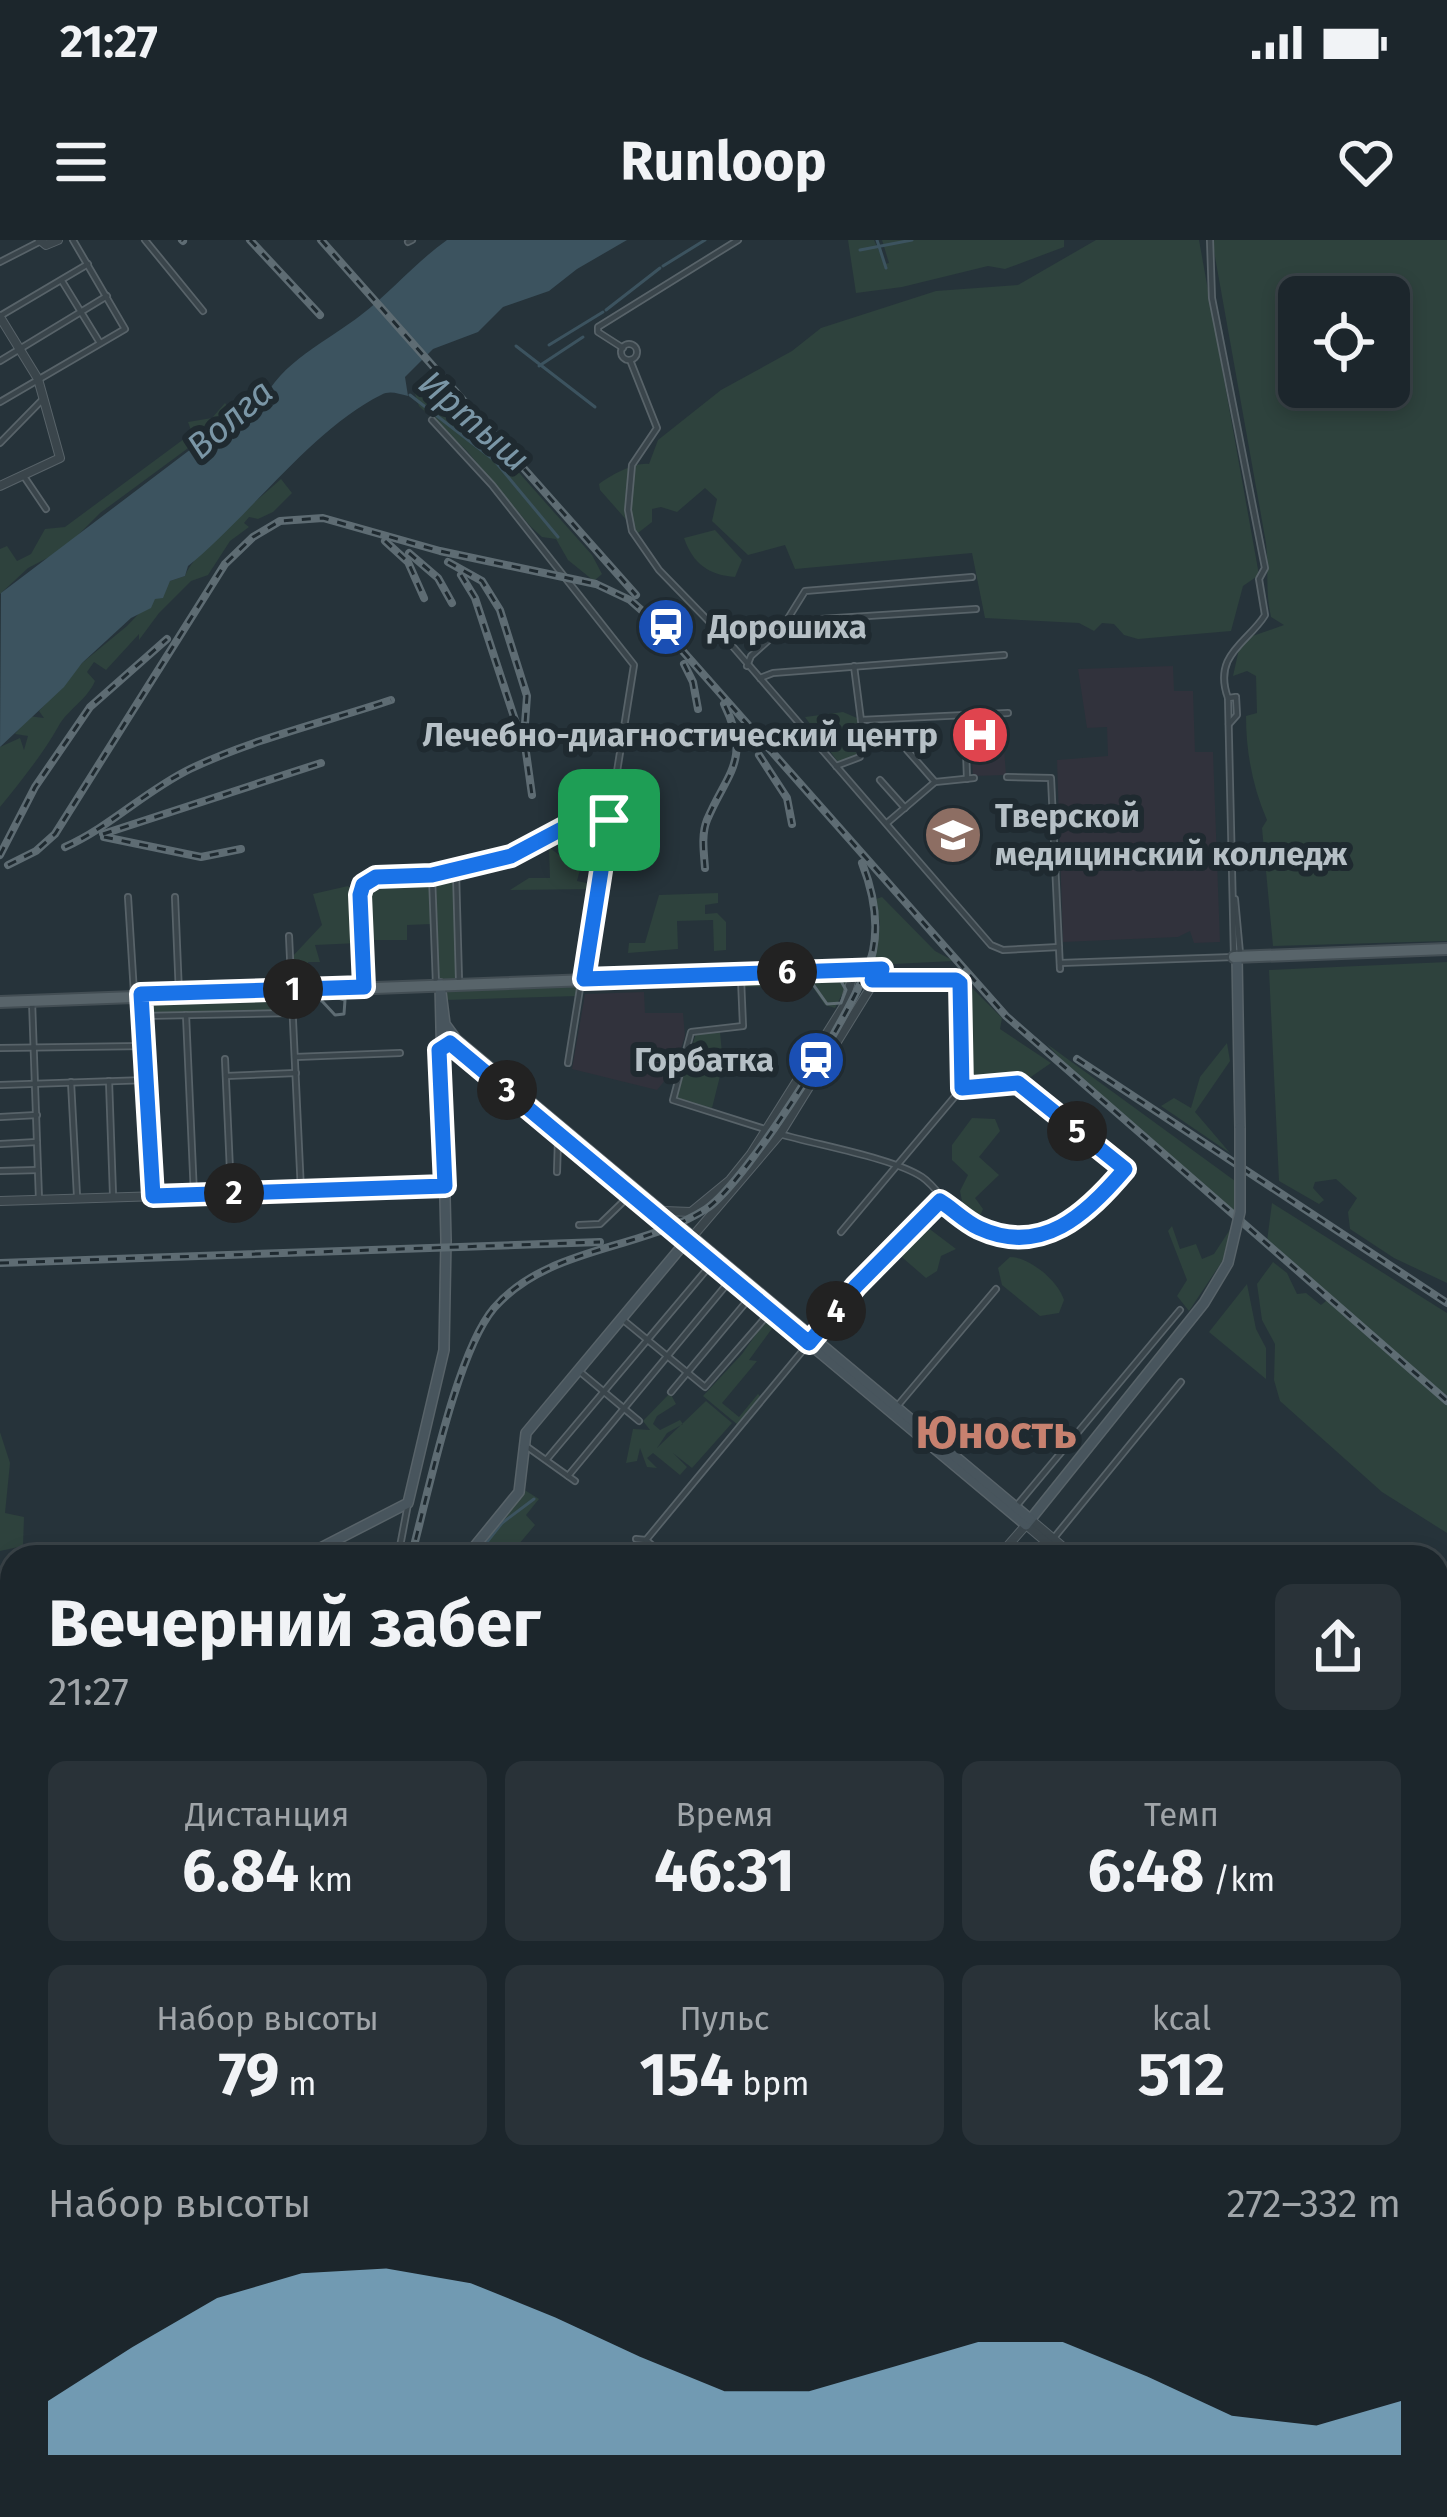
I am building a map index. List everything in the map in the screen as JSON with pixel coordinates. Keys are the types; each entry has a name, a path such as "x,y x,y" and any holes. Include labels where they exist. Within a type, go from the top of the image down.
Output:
{"main road":[{"path":"1028,1522 1208,1298 1228,1263 1241,1206 1237,957 1447,949"},
{"path":"0,1001 813,972 850,975 884,969"},
{"path":"439,985 443,1037"},
{"path":"326,1545 408,1503 443,1360 445,1186 439,985"},
{"path":"0,1001 137,996"},
{"path":"443,1037 662,1211 713,1262 811,1340"},
{"path":"559,1131 1028,1522"},
{"path":"476,1545 519,1492 526,1432 690,1238"},
{"path":"894,1410 1028,1522"}],"street":[{"path":"0,262 40,240 47,245 58,240"},
{"path":"0,402 125,329 73,240"},
{"path":"145,240 203,311"},
{"path":"738,240 598,327 598,332 623,348 635,347 632,361 657,430 633,462 629,525 659,570 993,947 1059,947"},
{"path":"1007,777 1051,778 1060,966 1237,957 1225,679 1234,646 1265,615 1259,579 1264,568 1259,529 1250,512 1248,462 1239,440 1212,298 1210,240"},
{"path":"0,486 60,458 38,380 0,316 88,264"},
{"path":"62,280 100,343"},
{"path":"0,361 107,296"},
{"path":"623,348 622,355 632,361"},
{"path":"0,442 44,396"},
{"path":"432,420 492,485 634,663 568,1063"},
{"path":"23,475 46,509"},
{"path":"747,666 751,656 786,624 805,591 972,577"},
{"path":"786,624 976,609"},
{"path":"758,679 773,673 1004,655"},
{"path":"836,766 860,757 854,666"},
{"path":"861,720 1008,712"},
{"path":"887,823 935,782 971,778 965,716"},
{"path":"907,751 935,782"},
{"path":"880,780 905,808"},
{"path":"364,988 361,887 376,877 432,875 511,856 586,816 609,820"},
{"path":"455,871 459,985"},
{"path":"432,875 439,985"},
{"path":"128,897 142,1016 153,1196"},
{"path":"175,897 179,995"},
{"path":"289,936 301,1191"},
{"path":"690,1238 781,1134 872,980 884,969"},
{"path":"741,975 743,1026 691,1032 673,1100 767,1130"},
{"path":"662,1211 681,1215 693,1210 736,1173 844,1004 850,975"},
{"path":"841,1232 962,1088 960,983 872,980"},
{"path":"32,1001 39,1200"},
{"path":"142,1016 293,1013"},
{"path":"186,1015 194,1196"},
{"path":"0,1048 144,1046"},
{"path":"295,1058 400,1053"},
{"path":"225,1058 231,1193"},
{"path":"226,1076 296,1073"},
{"path":"0,1085 147,1080"},
{"path":"109,1081 113,1197"},
{"path":"70,1082 76,1198"},
{"path":"781,1134 925,1179 964,1220 988,1232 1039,1235 1080,1218 1125,1169 1018,1083 962,1088"},
{"path":"0,1117 37,1115"},
{"path":"557,1172 559,1131"},
{"path":"0,1144 38,1142"},
{"path":"0,1171 38,1170"},
{"path":"0,1201 445,1186"},
{"path":"579,1225 600,1224 630,1194"},
{"path":"646,1540 866,1277 943,1200"},
{"path":"547,1459 713,1262"},
{"path":"524,1445 571,1479 733,1279"},
{"path":"894,1410 996,1289"},
{"path":"671,1392 752,1295"},
{"path":"1015,1507 1180,1310"},
{"path":"622,1318 705,1387 771,1311"},
{"path":"578,1370 640,1421"},
{"path":"1053,1539 1181,1382"},
{"path":"400,1545 408,1503"},
{"path":"1028,1522 1060,1545"},
{"path":"1008,1545 1028,1522"},
{"path":"1028,1522 1052,1545"},
{"path":"636,1539 652,1545"}],"shaded area":[{"path":"1173,666 1174,691 1193,691 1195,752 1213,752 1220,942 1194,943 1190,931 1178,937 1063,942 1057,760 1108,756 1107,727 1087,728 1078,669"},
{"path":"999,720 1000,737 994,738 994,745 1004,747 1006,775 973,776 969,721"},
{"path":"644,992 645,1013 683,1013 685,1036 675,1068 657,1090 572,1069 585,994"}],"green space":[{"path":"848,240 874,240 885,264 889,263 882,240 1064,240 1064,247 1005,269 988,266 856,293"},
{"path":"1096,240 1199,240 1259,575 1243,586 1231,631 1138,639 1124,635 1114,624 1102,623 1094,631 1079,623 985,618 972,553 795,569 785,545 748,555 712,521 717,499 705,488 677,512 652,509 652,522 638,533 600,490 599,484 617,473 649,464 658,440 721,390 792,351 821,328 936,291 1018,285"},
{"path":"1212,240 1447,240 1447,941 1273,946 1262,828 1267,820 1254,783 1246,730 1246,716 1257,713 1256,676 1247,671 1233,676 1241,640 1284,625 1271,617 1266,543"},
{"path":"420,389 431,406 453,420 455,407 470,424 474,422 592,555 602,574 594,581 568,560 556,539 542,537 531,527 467,451 419,406 414,391"},
{"path":"225,403 233,415 0,594 0,549 7,546 17,561 31,554 45,529 65,527 192,433 188,422 212,418"},
{"path":"281,479 292,493 273,512 258,519 249,517 244,523 249,527 230,541 208,575 191,581 106,670 94,662 87,672 95,681 91,688 0,807 0,747 20,738 24,750 28,736 15,734 28,716 44,718 39,711 82,663 127,626 170,581 185,576 213,540"},
{"path":"715,530 742,560 735,577 703,566 684,538"},
{"path":"843,712 857,718 862,740 857,756 838,762 805,717"},
{"path":"549,847 564,859 584,855 577,881 596,885 595,889 510,890 529,878 550,878"},
{"path":"449,874 453,878 457,979 439,982 436,879"},
{"path":"430,878 432,924 407,925 407,940 367,940 368,885"},
{"path":"348,886 357,894 359,943 315,945 320,962 308,962 308,973 292,974 291,958 322,925 313,894"},
{"path":"718,893 718,903 705,905 705,914 717,913 726,922 726,950 714,951 713,920 677,921 678,949 628,953 629,943 645,943 659,895"},
{"path":"882,897 935,951 954,961 873,965 880,925 876,899"},
{"path":"1447,962 1447,1283 1394,1258 1350,1229 1348,1212 1357,1198 1336,1179 1315,1182 1313,1188 1324,1200 1319,1204 1279,1181 1269,970"},
{"path":"846,974 850,979 835,1008 825,1005 812,986 744,987 744,977"},
{"path":"968,976 972,988 1002,1018 1000,1029 1051,1063 1025,1081 1009,1074 964,1081 963,983"},
{"path":"579,985 578,996 446,1000 446,989"},
{"path":"289,995 290,1010 148,1015 147,1000"},
{"path":"720,1032 723,1064 712,1108 676,1099 696,1033"},
{"path":"1227,1043 1230,1061 1195,1112 1230,1153 1161,1106 1174,1098 1191,1108 1200,1077"},
{"path":"1047,1044 1235,1181 1234,1213 1073,1073"},
{"path":"972,1118 995,1119 1000,1131 979,1157 999,1175 975,1198 983,1209 979,1218 963,1206 960,1191 968,1175 952,1160 952,1145"},
{"path":"1272,1203 1447,1313 1447,1533 1382,1492 1280,1401 1274,1380 1275,1344 1262,1320 1257,1284 1273,1262 1287,1273 1297,1294 1306,1293 1321,1305 1331,1297 1267,1241"},
{"path":"923,1224 956,1249 941,1256 937,1271 926,1278 896,1252"},
{"path":"1172,1226 1180,1249 1196,1244 1202,1259 1214,1254 1231,1228 1223,1260 1189,1311 1177,1296 1187,1280 1168,1231"},
{"path":"1010,1257 1026,1261 1050,1278 1064,1300 1059,1313 1040,1316 1002,1285 998,1268"},
{"path":"1247,1284 1256,1329 1266,1348 1266,1379 1209,1332"},
{"path":"769,1316 776,1323 749,1360 757,1361 722,1403 739,1417 758,1394 761,1397 738,1425 703,1396"},
{"path":"670,1393 676,1404 657,1416 653,1424 660,1430 680,1420 683,1423 706,1401 732,1423 692,1468 673,1453 687,1467 680,1475 653,1453 647,1458 657,1468 647,1467 640,1448 637,1461 626,1463 633,1429 650,1430 643,1421"},
{"path":"0,1432 10,1463 5,1513 24,1517 23,1545 0,1545"},
{"path":"523,1489 539,1499 526,1515 535,1525 518,1545 479,1545"}],"water":[{"name":"Волга","path":"447,240 627,240 549,291 503,307 478,332 433,349 405,377 408,396 384,394 330,430 188,566 185,576 170,581 163,598 131,618 0,747 1,593 253,402 263,402 293,364 361,315"}],"waterway":[{"path":"663,266 705,240"},
{"path":"877,240 886,268"},
{"path":"860,250 912,240"},
{"path":"606,310 660,268"},
{"path":"549,345 603,312"},
{"path":"539,366 583,337"},
{"path":"516,346 595,407"},
{"name":"Иртыш","path":"410,395 494,460 558,537"},
{"path":"485,1545 502,1523 534,1499"}],"tram line":[{"path":"810,980 841,981 846,990 841,1003 827,1004 810,980"},
{"path":"309,997 322,1001 335,1015 344,1014 345,1000 331,996"}],"railway":[{"path":"250,240 320,315"},
{"path":"321,240 636,595"},
{"path":"8,865 36,851 55,834 225,564 253,537 280,521 323,518 440,551 596,584 630,600 665,631 1006,1016 1447,1401"},
{"path":"385,541 408,562 424,598"},
{"path":"409,553 438,578 452,603"},
{"path":"448,562 482,581 500,610 527,696 524,738 532,795"},
{"path":"461,575 475,598 519,732"},
{"path":"0,855 35,787 90,707 167,639"},
{"path":"684,664 698,709"},
{"path":"65,847 214,758 391,700"},
{"path":"705,868 705,826 736,753 724,704"},
{"path":"759,755 787,798 792,824"},
{"path":"103,834 321,763"},
{"path":"104,837 201,857 241,849"},
{"path":"414,1545 467,1357 494,1308 541,1272 680,1223 706,1209 748,1164 801,1088 848,1008 873,951 874,906 862,863"},
{"path":"1077,1059 1447,1303"},
{"path":"0,1263 600,1242"}],"place":[{"name":"Дорошиха","path":"666,627"},
{"name":"Лечебно-диагностический центр","path":"980,735"},
{"name":"Тверской медицинский колледж","path":"953,835"},
{"name":"Горбатка","path":"816,1060"}],"district":[{"name":"Юность","path":"996,1433"}],"route":[{"path":"586,816 609,820 584,979 882,969 872,980 956,980 960,983 962,1088 1018,1083 1125,1169 1080,1218 1039,1235 988,1232 940,1201 856,1286 809,1343 450,1043 439,1050 445,1186 153,1196 141,994 364,987 360,895 366,882 460,870 511,856 586,816"}]}
